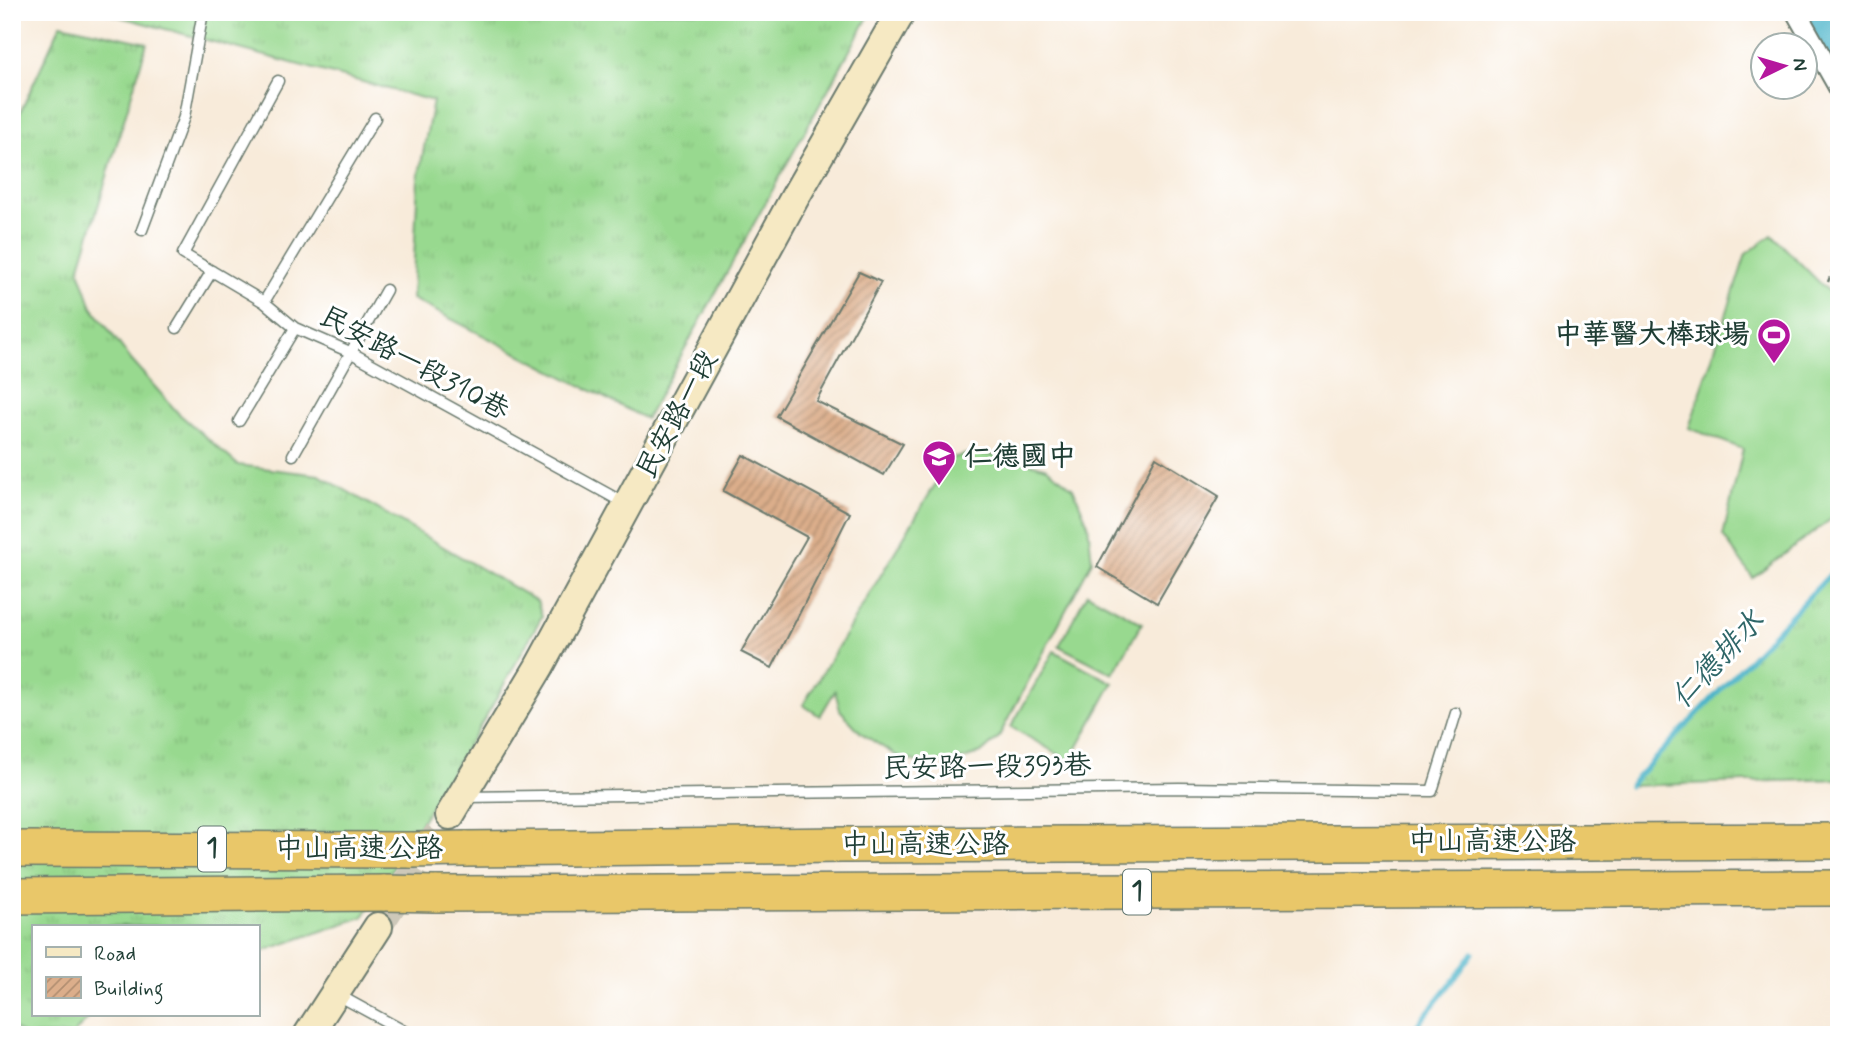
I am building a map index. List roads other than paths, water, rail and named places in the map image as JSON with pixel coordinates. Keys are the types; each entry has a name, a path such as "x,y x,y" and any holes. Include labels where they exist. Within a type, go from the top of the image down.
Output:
{"highway":[{"name":"中山高速公路","path":"12,849 412,850 844,845 1839,841"},
{"name":"中山高速公路","path":"12,897 385,893 1839,888"}],"street":[{"name":"民安路一段","path":"456,806 540,667 795,197 901,12"},
{"path":"1796,12 1839,88"},
{"path":"308,1035 378,927"}],"lane":[{"path":"142,230 184,117 203,12"},
{"name":"民安路一段310巷","path":"278,81 183,254 264,302 295,328 350,352 629,506"},
{"path":"264,302 376,118"},
{"path":"177,328 212,271"},
{"path":"293,455 386,290"},
{"path":"239,421 295,328"},
{"name":"民安路一段393巷","path":"456,806 1178,788 1432,791 1456,713"},
{"path":"335,994 411,1035"}],"water":[{"path":"1796,12 1839,12 1839,78 1820,49 1820,32 1809,32"}],"waterway":[{"name":"仁德排水","path":"1629,786 1839,565"},
{"name":"仁德排水","path":"1409,1035 1473,953"}],"tunnel":[{"path":"378,927 450,815"}],"place":[{"name":"中華醫大棒球場","path":"1774,365"},
{"name":"仁德國中","path":"939,487"}]}
